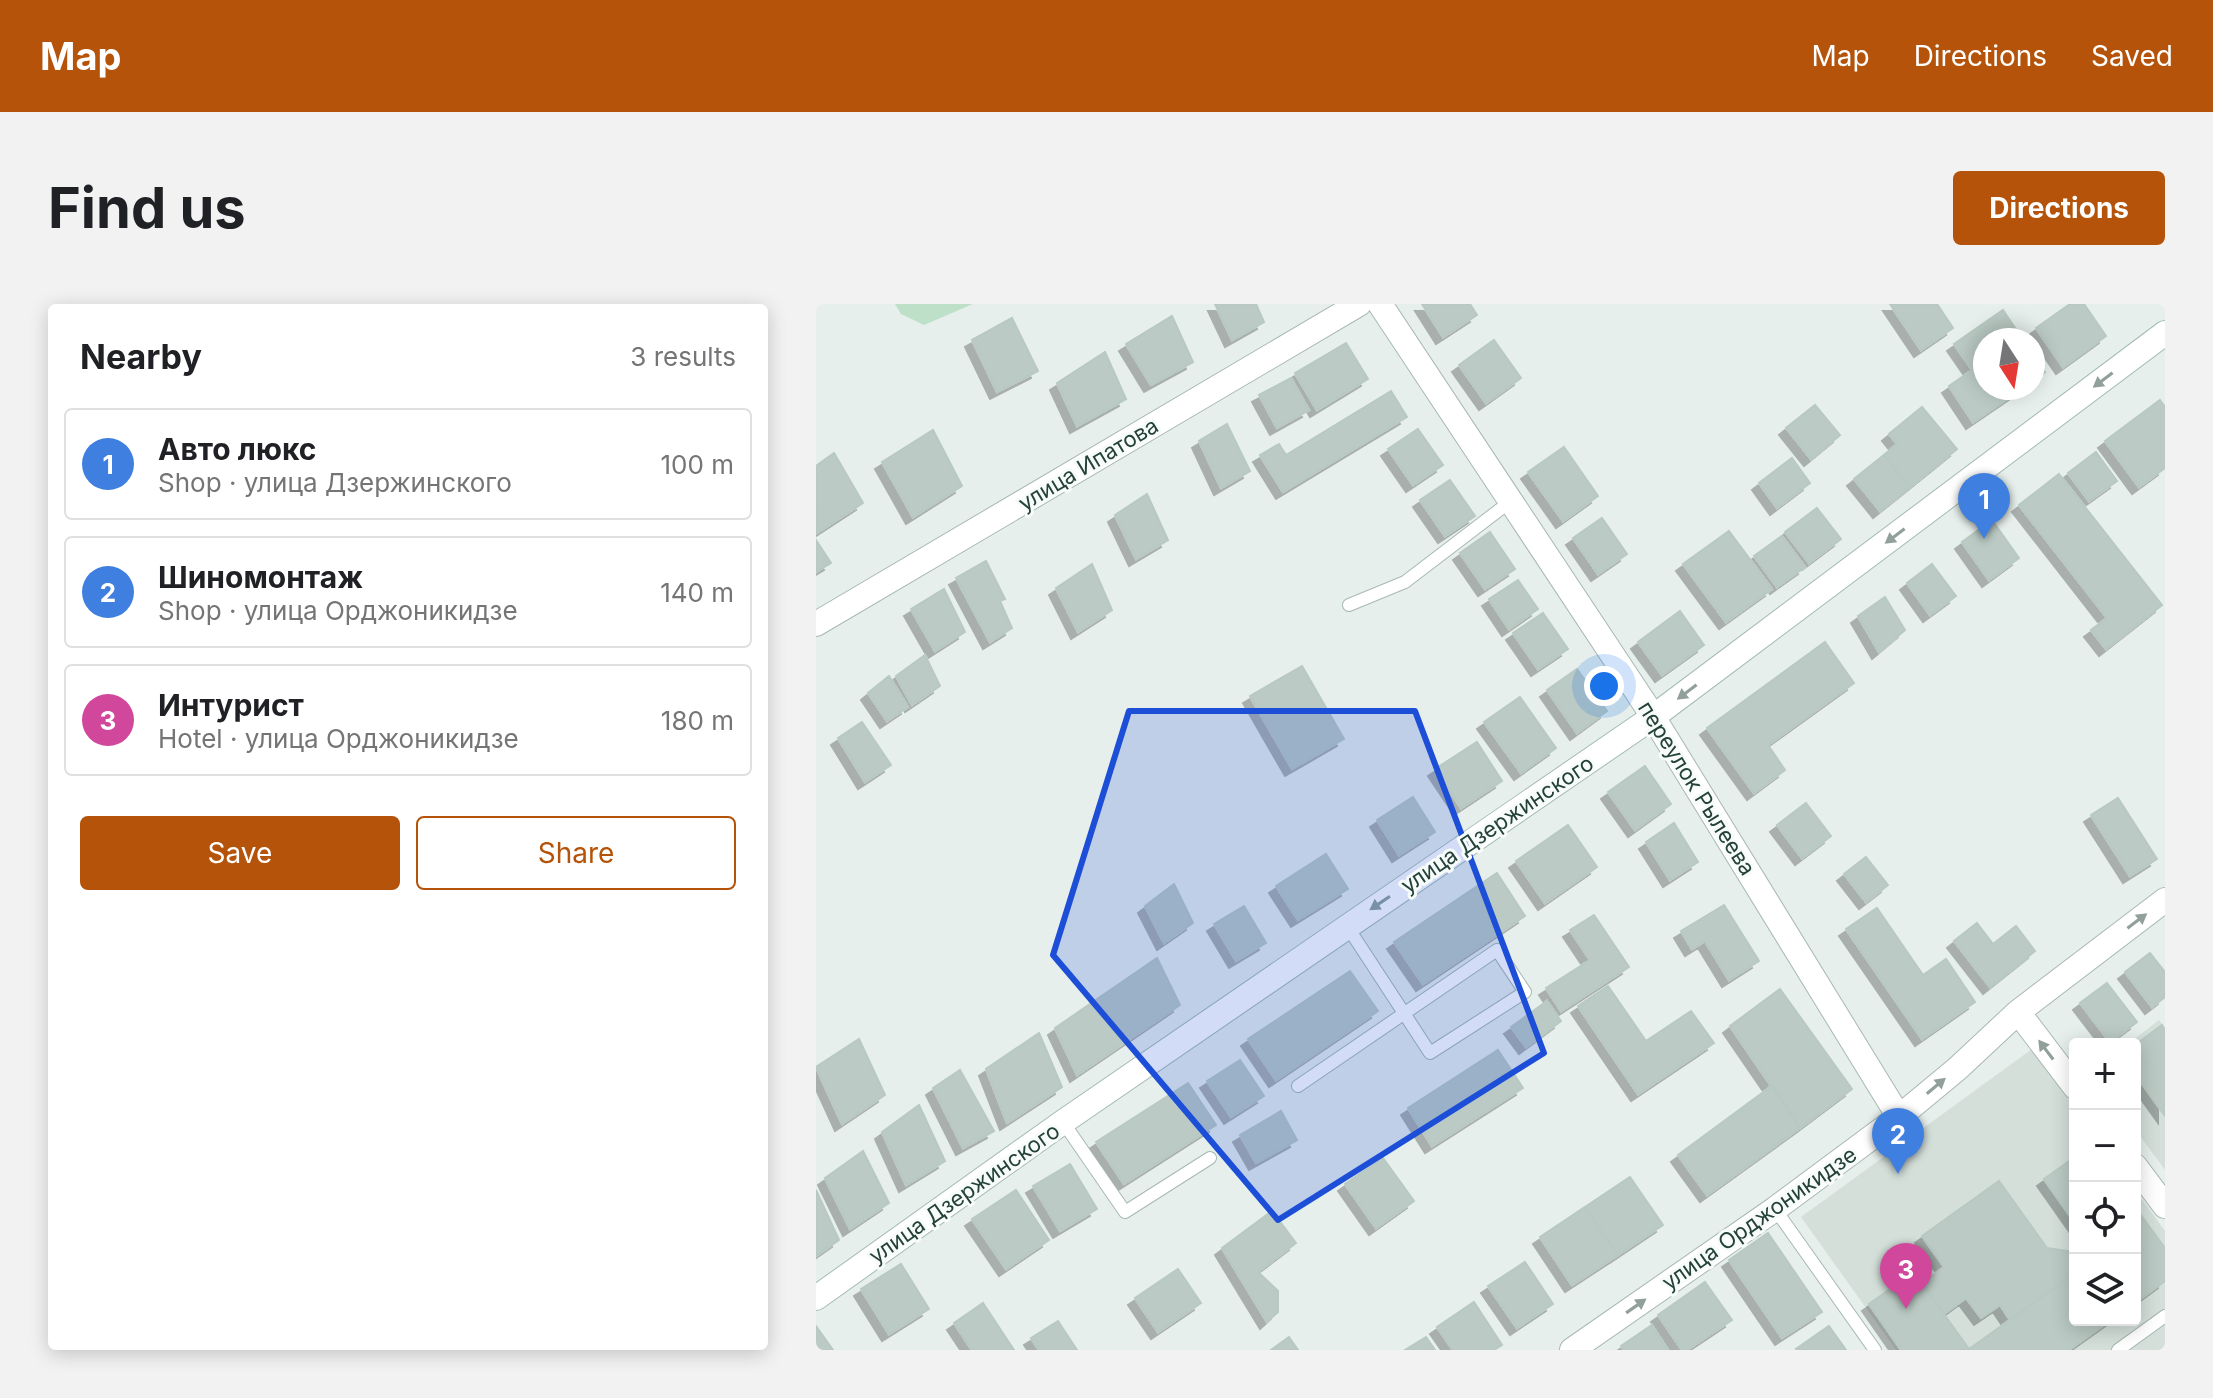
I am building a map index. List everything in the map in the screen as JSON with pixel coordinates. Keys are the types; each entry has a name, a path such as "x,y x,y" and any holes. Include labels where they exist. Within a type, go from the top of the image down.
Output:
{"street":[{"name":"улица Ипатова","path":"816,624 1359,304"},
{"name":"переулок Рылеева","path":"1380,304 1653,717 1899,1117"},
{"name":"улица Дзержинского","path":"816,1298 1063,1122 1653,717 2165,333"},
{"name":"улица Орджоникидзе","path":"1572,1350 1775,1209 1899,1117 2018,1012 2165,900"},
{"path":"2018,1012 2069,1079"},
{"path":"2141,1174 2165,1206"}],"lane":[{"path":"1349,605 1405,582 1511,501"},
{"path":"1298,1086 1403,1012 1497,950 1525,992 1430,1053 1403,1012 1347,926"},
{"path":"1063,1122 1125,1212 1210,1158"},
{"path":"1775,1209 1875,1350"},
{"path":"2118,1350 2165,1316"}],"highlighted area":[{"path":"1129,711 1415,711 1544,1053 1278,1220 1053,955"}],"shaded area":[{"path":"2159,1020 2165,1028 2165,1170 2141,1137 2141,1038 2136,1038"},
{"path":"2032,1049 2069,1100 2069,1326 2141,1326 2141,1198 2165,1231 2165,1350 1896,1350 1801,1217"}],"green space":[{"path":"895,304 973,304 924,325 901,314"}],"building":[{"path":"1215,304 1256,304 1264,322 1232,340"},
{"path":"1422,304 1470,304 1477,315 1443,337"},
{"path":"1890,304 1937,304 1953,328 1921,350"},
{"path":"2070,304 2084,304 2106,336 2063,367 2045,341 2045,328 2036,328"},
{"path":"2003,310 2015,328 1977,328"},
{"path":"1172,316 1193,362 1151,385 1126,344"},
{"path":"1012,318 1038,371 997,392 972,340"},
{"path":"1973,331 1973,400 2005,400 1973,422 1949,386 1972,370 1954,344"},
{"path":"1494,340 1521,378 1486,403 1459,365"},
{"path":"1346,343 1368,379 1317,410 1295,373"},
{"path":"1105,352 1126,399 1077,426 1057,383"},
{"path":"1291,378 1309,410 1277,428 1259,395"},
{"path":"1391,391 1407,417 1283,492 1260,455 1279,444 1286,455"},
{"path":"2160,400 2165,407 2165,468 2139,487 2105,441"},
{"path":"1815,405 1840,435 1811,459 1786,428"},
{"path":"1922,407 1957,449 1910,487 1884,455 1897,444 1889,434"},
{"path":"1227,424 1250,471 1221,488 1199,441"},
{"path":"1418,429 1443,465 1413,485 1388,449"},
{"path":"933,430 962,486 913,517 882,462"},
{"path":"1564,447 1598,496 1563,521 1528,472"},
{"path":"2096,452 2117,481 2089,501 2068,473"},
{"path":"834,453 863,503 817,533 816,466"},
{"path":"1884,455 1910,487 1880,511 1854,479"},
{"path":"1792,458 1810,483 1777,508 1759,483"},
{"path":"2059,474 2162,605 2106,649 2091,630 2107,618 2019,505"},
{"path":"1450,480 1475,516 1445,536 1420,500"},
{"path":"1147,494 1168,540 1136,559 1115,515"},
{"path":"1817,508 1841,539 1809,563 1785,532"},
{"path":"1602,518 1627,554 1598,574 1573,538"},
{"path":"1992,520 2019,558 1989,580 1962,542"},
{"path":"1729,531 1772,589 1726,622 1683,564"},
{"path":"1490,532 1515,569 1485,589 1460,553"},
{"path":"1782,536 1805,567 1777,587 1754,556"},
{"path":"816,540 831,563 816,572"},
{"path":"986,561 1005,599 1000,601 1012,628 990,642 956,578"},
{"path":"1092,564 1112,610 1078,632 1056,588"},
{"path":"1932,564 1956,596 1930,615 1907,583"},
{"path":"1518,580 1538,609 1509,629 1489,599"},
{"path":"944,589 965,632 935,651 911,609"},
{"path":"1885,597 1905,630 1879,652 1858,616"},
{"path":"1680,611 1704,645 1662,675 1638,642"},
{"path":"1543,613 1568,649 1538,669 1513,633"},
{"path":"1825,642 1854,683 1768,745 1785,770 1754,793 1707,728"},
{"path":"925,655 940,686 912,705 896,676"},
{"path":"1302,666 1344,739 1292,769 1250,696"},
{"path":"1577,669 1607,711 1577,733 1547,690"},
{"path":"889,676 908,707 887,721 868,693"},
{"path":"1520,697 1556,748 1521,773 1484,722"},
{"path":"862,722 891,765 865,782 838,738"},
{"path":"1477,742 1502,781 1461,808 1435,769"},
{"path":"1645,766 1671,804 1635,830 1608,792"},
{"path":"1413,797 1435,832 1399,855 1377,820"},
{"path":"2118,798 2157,859 2130,876 2091,815"},
{"path":"1806,803 1831,836 1802,858 1777,825"},
{"path":"1674,823 1698,862 1670,880 1646,842"},
{"path":"1568,825 1597,867 1545,903 1516,861"},
{"path":"1326,854 1348,889 1298,920 1276,886"},
{"path":"1866,857 1888,885 1866,902 1844,874"},
{"path":"1497,873 1525,916 1423,984 1394,942"},
{"path":"1174,884 1193,923 1164,943 1145,906"},
{"path":"1724,905 1759,961 1729,980 1705,941 1692,949 1681,931"},
{"path":"1244,906 1266,943 1236,961 1214,924"},
{"path":"1877,908 1923,975 1946,959 1975,1002 1922,1039 1846,929"},
{"path":"1594,915 1629,967 1561,1011 1546,988 1590,960 1570,930"},
{"path":"1977,923 1993,944 2016,926 2035,951 1990,987 1954,941"},
{"path":"2150,953 2165,972 2165,997 2152,1007 2125,972"},
{"path":"1157,958 1180,1005 1077,1075 1055,1028"},
{"path":"1350,971 1378,1011 1276,1080 1248,1039"},
{"path":"2107,983 2137,1022 2115,1038 2107,1038 2080,1003"},
{"path":"1608,986 1646,1041 1691,1011 1714,1043 1638,1094 1578,1006"},
{"path":"1780,989 1852,1089 1800,1128 1730,1026"},
{"path":"1547,1001 1561,1021 1526,1047 1511,1027"},
{"path":"2162,1025 2165,1030 2165,1116 2141,1082 2141,1041"},
{"path":"1039,1033 1062,1087 1007,1123 986,1069"},
{"path":"859,1039 885,1095 842,1124 816,1067"},
{"path":"1498,1050 1523,1088 1432,1146 1408,1108"},
{"path":"1240,1060 1264,1096 1231,1117 1207,1081"},
{"path":"960,1070 994,1131 963,1148 933,1088"},
{"path":"1188,1083 1216,1125 1124,1184 1096,1142"},
{"path":"1773,1085 1800,1128 1707,1195 1678,1155"},
{"path":"919,1105 945,1161 906,1185 882,1132"},
{"path":"1281,1111 1297,1140 1256,1163 1240,1135"},
{"path":"863,1151 889,1203 850,1229 825,1178"},
{"path":"1383,1158 1414,1201 1376,1228 1345,1184"},
{"path":"2069,1161 2069,1214 2044,1179"},
{"path":"1070,1164 1097,1209 1060,1231 1033,1186"},
{"path":"1630,1177 1663,1225 1618,1255 1585,1207"},
{"path":"1999,1181 2047,1248 2069,1251 2069,1277 2010,1320 2000,1305 1981,1318 1966,1298 1944,1314 1922,1283 1944,1267 1922,1236"},
{"path":"816,1190 839,1240 816,1256"},
{"path":"1016,1190 1049,1240 1006,1269 972,1219"},
{"path":"1585,1207 1618,1255 1572,1285 1540,1237"},
{"path":"1272,1211 1296,1243 1258,1272 1278,1291 1278,1312 1267,1322 1222,1248"},
{"path":"2141,1215 2165,1248 2165,1281 2141,1299"},
{"path":"1768,1233 1822,1312 1782,1338 1729,1260"},
{"path":"1525,1262 1553,1304 1517,1328 1488,1286"},
{"path":"901,1264 929,1309 889,1334 861,1289"},
{"path":"1178,1269 1201,1303 1158,1332 1135,1298"},
{"path":"1914,1272 1969,1349 2069,1277 2069,1326 2103,1326 2069,1350 1901,1350 1869,1304"},
{"path":"1705,1282 1732,1320 1687,1350 1682,1350 1658,1315"},
{"path":"1474,1302 1502,1345 1494,1350 1453,1350 1437,1327"},
{"path":"983,1303 1014,1350 972,1350 954,1323"},
{"path":"1058,1321 1077,1350 1039,1350 1031,1338"},
{"path":"1652,1325 1668,1350 1624,1350 1621,1346"},
{"path":"816,1326 833,1350 816,1350"},
{"path":"1829,1326 1846,1350 1796,1349"},
{"path":"1289,1337 1298,1350 1271,1350"},
{"path":"1426,1337 1435,1350 1405,1350"}],"place":[{"name":"Авто люкс","path":"1984,539"},
{"name":"Шиномонтаж","path":"1898,1174"},
{"name":"Интурист","path":"1906,1309"}]}
